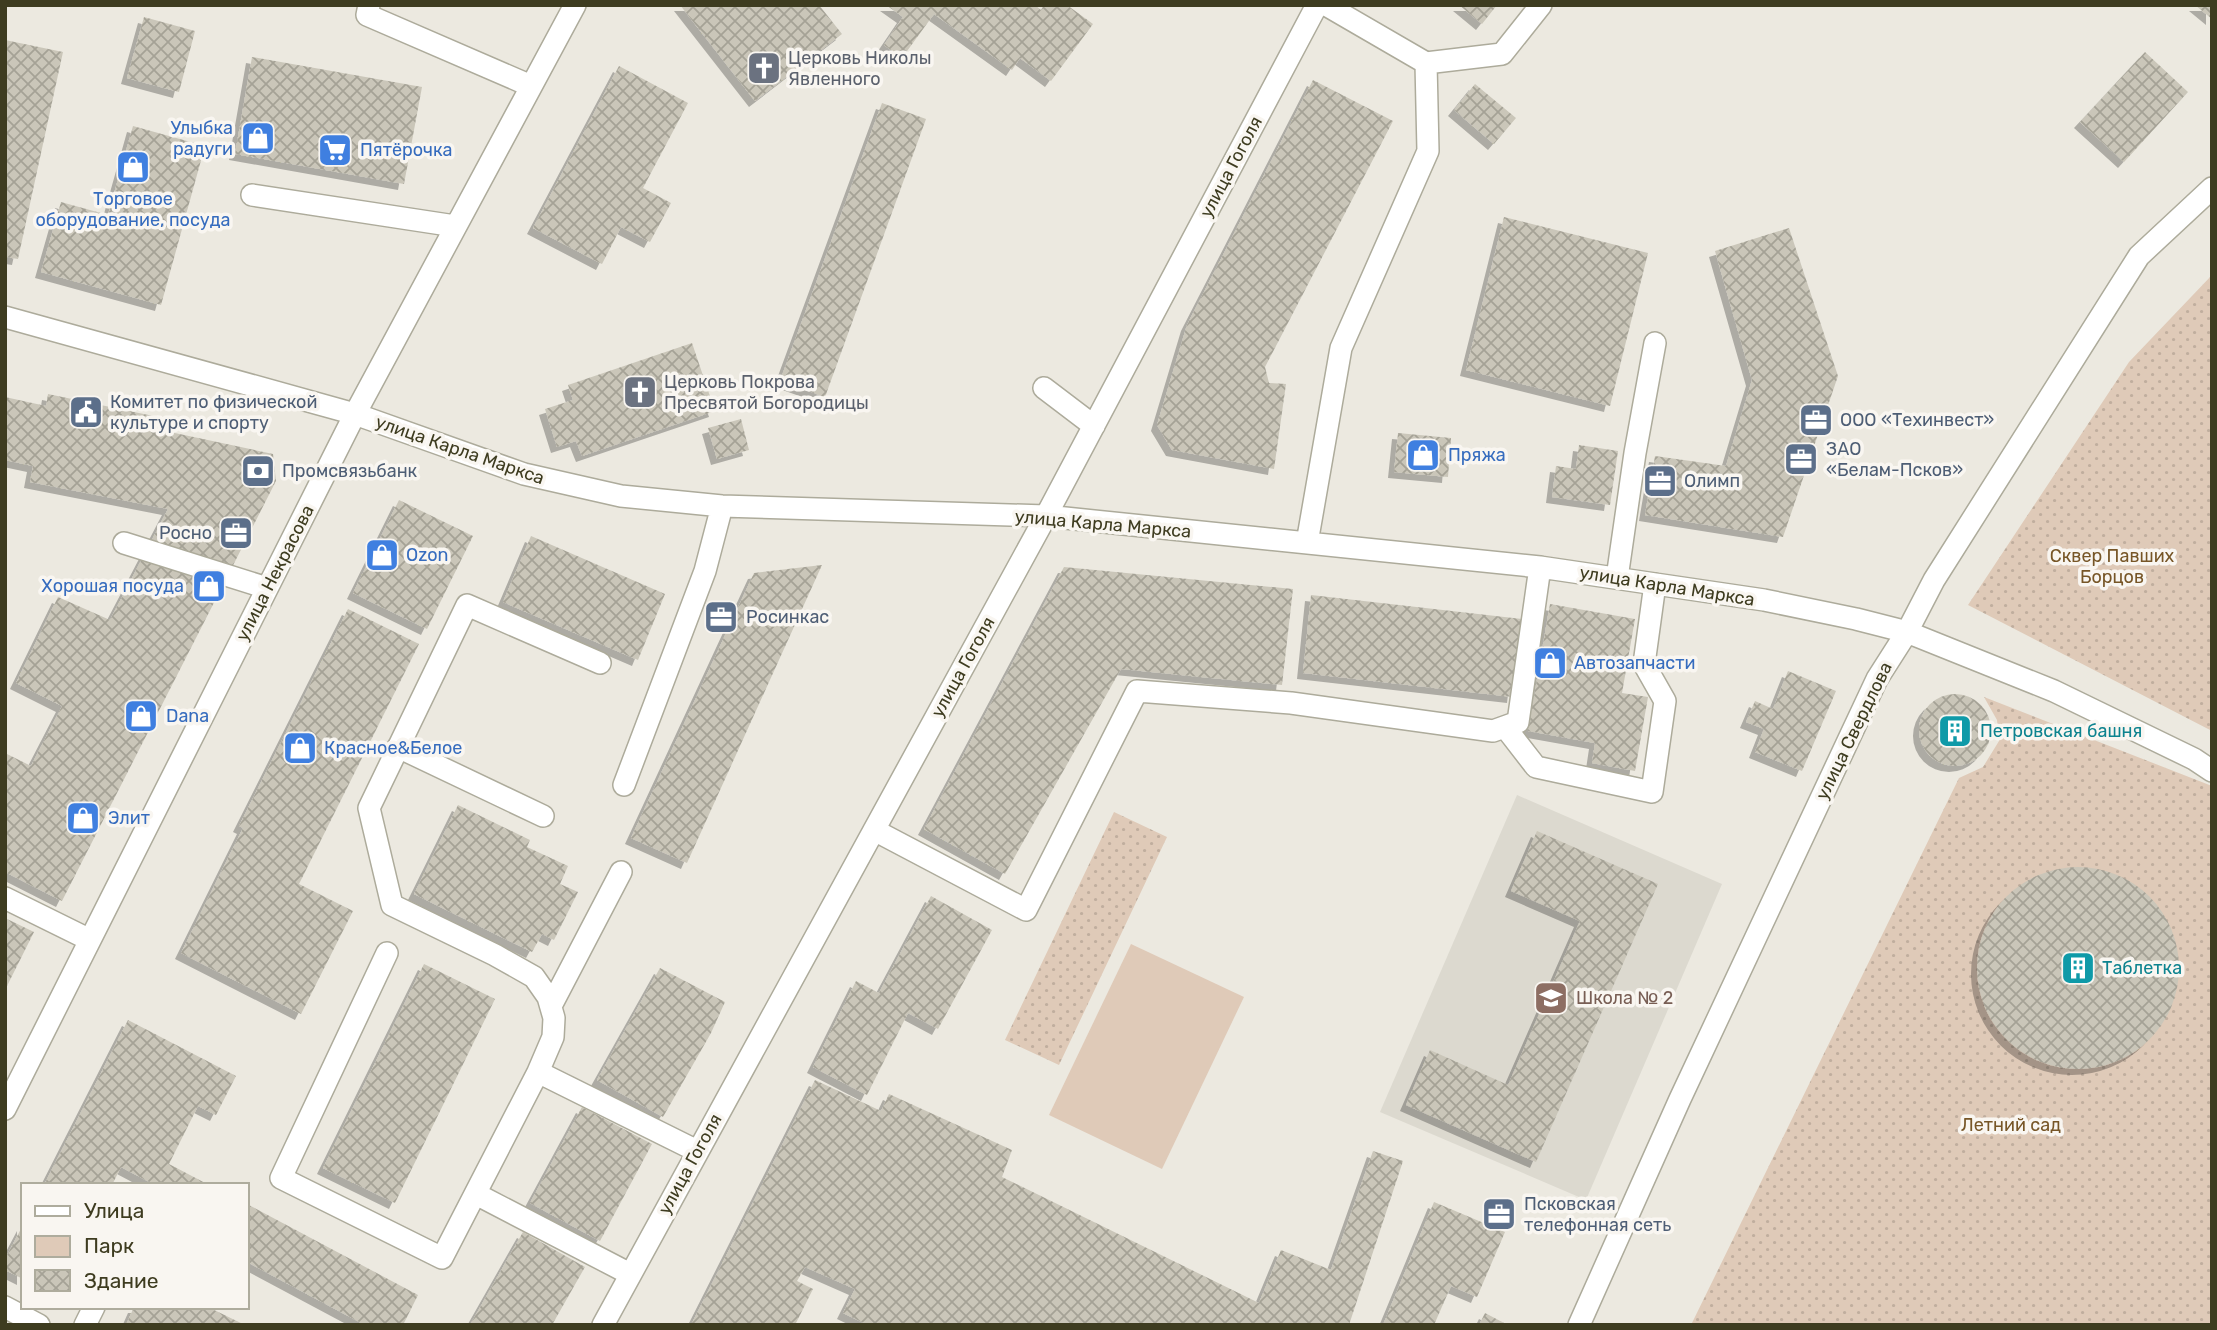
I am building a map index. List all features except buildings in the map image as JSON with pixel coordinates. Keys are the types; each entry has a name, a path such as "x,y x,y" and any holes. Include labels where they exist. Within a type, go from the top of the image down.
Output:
{"street":[{"path":"369,5 367,15 531,86"},
{"name":"улица Некрасова","path":"5,1109 355,414 575,5"},
{"name":"улица Гоголя","path":"603,1325 1046,516 1317,5"},
{"path":"1326,5 1426,63 1502,54 1541,5"},
{"path":"1307,543 1341,348 1428,151 1426,63"},
{"name":"улица Свердлова","path":"1579,1325 1680,1099 1877,679 1907,632 1934,580 2139,256 2212,188"},
{"path":"252,195 455,226"},
{"name":"улица Карла Маркса","path":"5,317 355,414 524,474 621,496 722,506 1046,516 1540,567 1764,600 1907,632 2054,691 2203,761 2212,771"},
{"path":"1617,578 1635,453 1655,343"},
{"path":"1044,388 1094,426"},
{"path":"624,785 705,571 722,506"},
{"path":"124,543 267,588"},
{"path":"873,830 1026,911 1137,691 1291,703 1493,731 1518,722 1540,567"},
{"path":"1505,727 1536,767 1652,792 1665,701 1644,664 1655,584"},
{"path":"387,953 281,1178 442,1258 538,1072 553,1037 554,1018 548,997 534,978 495,955 392,905 369,808 467,604 600,663"},
{"path":"398,747 543,816"},
{"path":"551,1006 621,872"},
{"path":"5,898 90,940"},
{"path":"538,1072 697,1151"},
{"path":"475,1194 630,1274"},
{"path":"5,1307 39,1325"},
{"path":"85,1325 93,1309"}],"shaded area":[{"name":"Школа № 2","path":"1517,795 1722,884 1586,1200 1380,1112"}],"green space":[{"name":"Сквер Павших Борцов","path":"2212,275 2212,731 1968,605 2129,362"},
{"name":"Летний сад","path":"1984,697 2212,786 2212,1325 1691,1325 1959,778 1983,767 1999,741 1997,720"},
{"path":"1114,812 1167,837 1059,1065 1005,1040"},
{"path":"1131,944 1244,997 1162,1169 1049,1115"}],"place":[{"name":"Церковь Николы Явленного","path":"764,68"},
{"name":"Улыбка радуги","path":"258,138"},
{"name":"Пятёрочка","path":"335,150"},
{"name":"Торговое оборудование, посуда","path":"133,167"},
{"name":"Церковь Покрова Пресвятой Богородицы","path":"640,392"},
{"name":"Комитет по физической культуре и спорту","path":"86,412"},
{"name":"ООО «Техинвест»","path":"1816,420"},
{"name":"Пряжа","path":"1423,455"},
{"name":"ЗАО «Белам-Псков»","path":"1801,459"},
{"name":"Промсвязьбанк","path":"258,471"},
{"name":"Олимп","path":"1660,481"},
{"name":"Росно","path":"236,533"},
{"name":"Ozon","path":"382,555"},
{"name":"Хорошая посуда","path":"209,586"},
{"name":"Росинкас","path":"721,617"},
{"name":"Автозапчасти","path":"1550,663"},
{"name":"Dana","path":"141,716"},
{"name":"Петровская башня","path":"1955,731"},
{"name":"Красное&Белое","path":"300,748"},
{"name":"Элит","path":"83,818"},
{"name":"Таблетка","path":"2078,968"},
{"name":"Школа № 2","path":"1551,998"},
{"name":"Псковская телефонная сеть","path":"1499,1214"}]}
